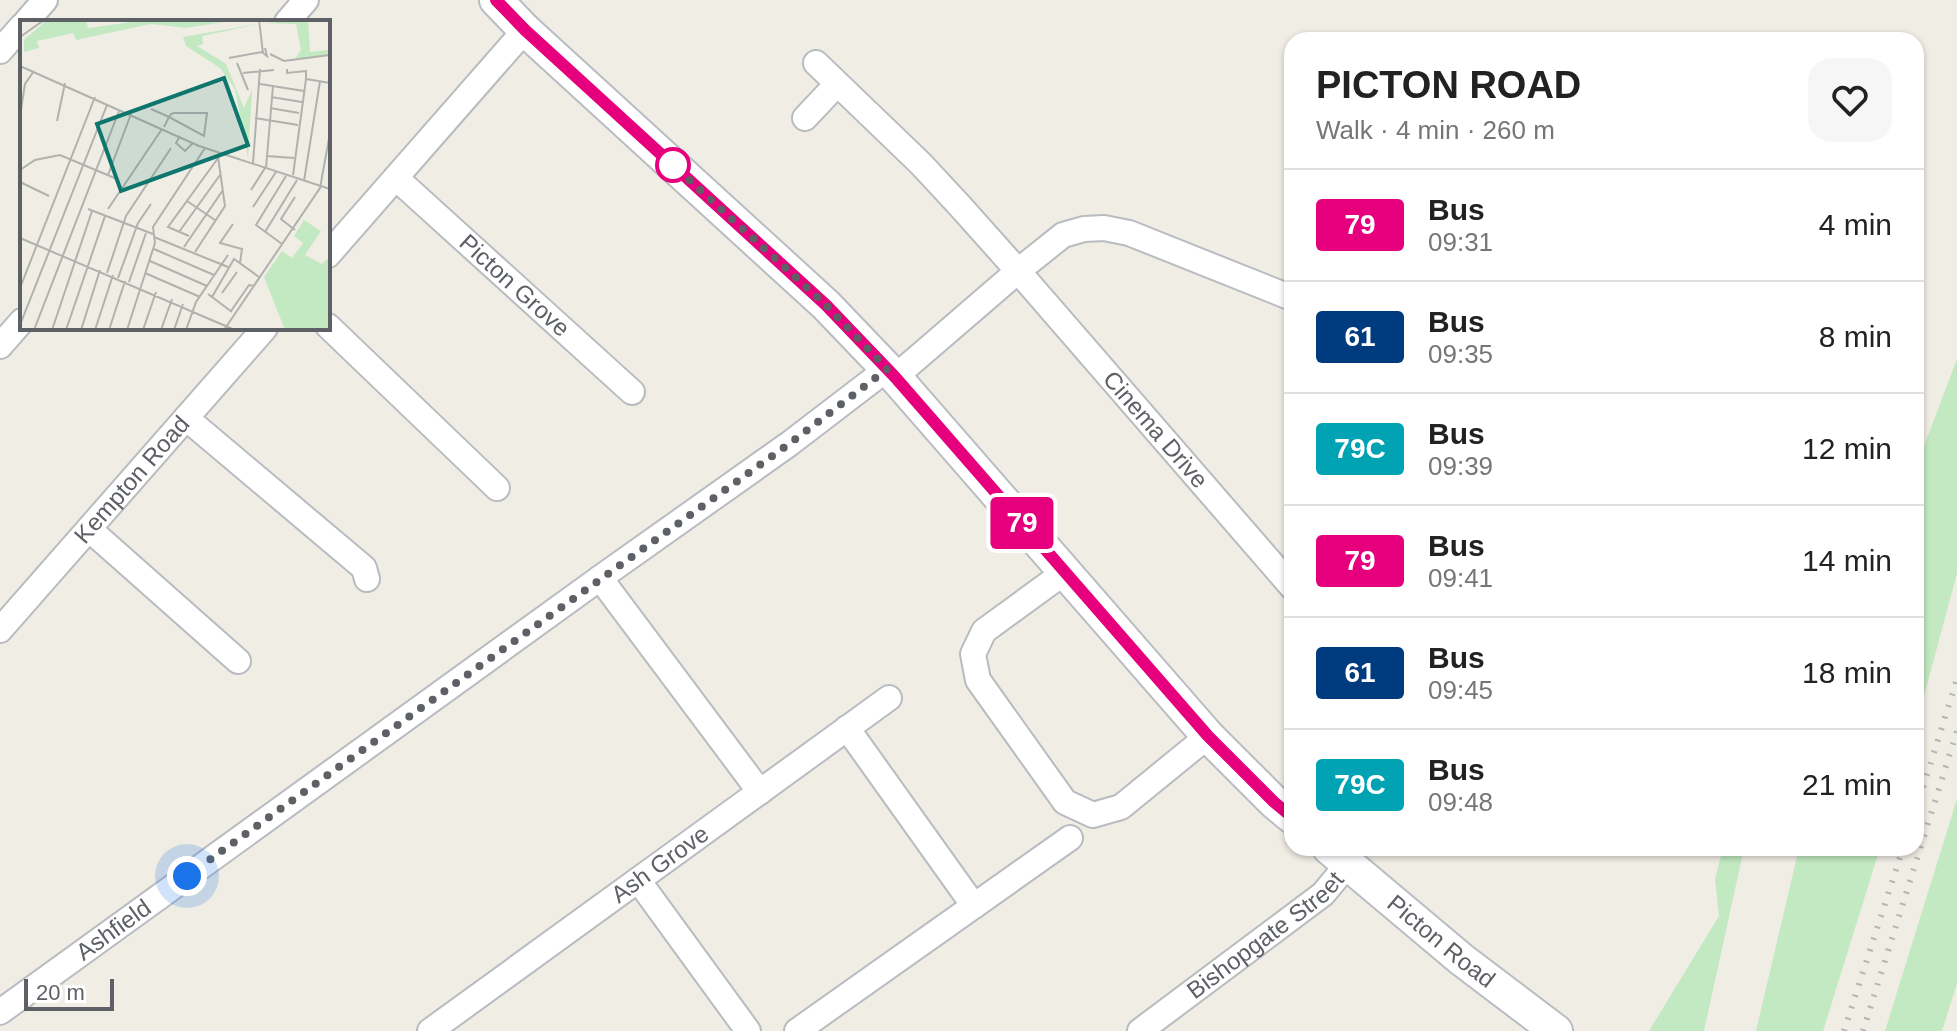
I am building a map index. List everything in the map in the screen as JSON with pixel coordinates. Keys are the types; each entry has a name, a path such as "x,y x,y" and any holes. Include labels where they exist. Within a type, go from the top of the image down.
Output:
{"main road":[{"path":"496,0 826,305 891,373 1208,736 1284,810"},
{"name":"Picton Road","path":"1338,856 1538,1027"}],"street":[{"path":"28,20 45,0"},
{"path":"289,20 306,0"},
{"path":"0,51 20,28"},
{"path":"330,253 525,30"},
{"name":"Cinema Drive","path":"816,63 921,164 1284,578"},
{"path":"805,118 837,84"},
{"name":"Picton Grove","path":"396,178 632,392"},
{"path":"891,373 1063,235 1084,229 1104,228 1129,233 1284,295"},
{"path":"0,346 20,323"},
{"path":"330,328 497,488"},
{"name":"Kempton Road","path":"0,630 263,330"},
{"name":"Ashfield","path":"0,1012 600,578 891,373"},
{"path":"186,418 364,568 367,579"},
{"path":"89,529 238,661"},
{"path":"1065,572 984,631 973,654 978,680 1065,802 1093,815 1121,807 1208,736"},
{"path":"600,578 760,792"},
{"name":"Ash Grove","path":"430,1031 889,698"},
{"path":"847,728 974,906"},
{"path":"797,1031 1070,838"},
{"name":"Bishopgate Street","path":"1140,1031 1323,894 1338,856"},
{"path":"638,880 748,1031"}],"green space":[{"path":"1957,359 1957,573 1924,696 1924,446"},
{"path":"1957,799 1957,983 1942,1031 1885,1031"},
{"path":"1721,856 1742,856 1704,1031 1649,1031 1719,916 1715,879"},
{"path":"1797,856 1878,856 1823,1031 1756,1031"}],"railway":[{"path":"1924,784 1957,679"},
{"path":"1924,836 1957,731"},
{"path":"1844,1031 1900,856"},
{"path":"1863,1031 1918,856"}],"bus line":[{"name":"79","path":"496,0 826,305 895,377 1208,736 1284,810"}],"route":[{"path":"187,876 789,444 887,369 826,305 664,157 673,165"}]}
